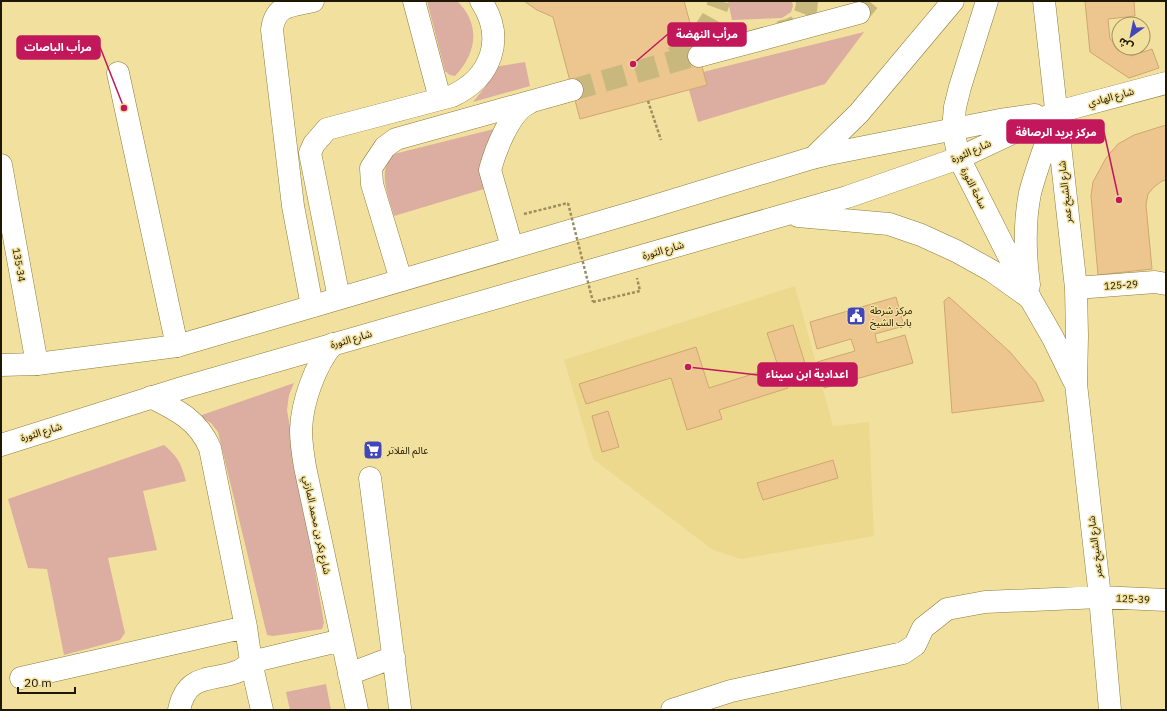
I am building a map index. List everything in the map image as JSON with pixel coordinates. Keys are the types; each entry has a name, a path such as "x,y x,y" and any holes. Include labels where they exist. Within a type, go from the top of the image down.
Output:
{"main road":[{"path":"312,306 293,206 272,30 273,20 277,13 284,8 313,1"},
{"path":"414,1 440,100"},
{"path":"339,298 310,153 314,144 327,129 440,100 452,96 468,87 479,77 490,57 493,40 492,22 481,1"},
{"path":"812,158 859,113 953,1"},
{"name":"ساحة الثورة","path":"987,1 960,87 955,107 953,129 959,158 1030,298"},
{"name":"شارع الشيخ عمر","path":"1044,1 1076,288 1076,384 1100,597 1110,710"},
{"path":"699,56 859,13"},
{"path":"118,73 177,346"},
{"name":"شارع الهادي","path":"1056,112 1166,82"},
{"path":"401,280 372,184 372,168 385,147 396,139 572,90 530,102 521,108 501,137 490,170 512,247"},
{"path":"1030,298 1025,256 1030,194 1056,112"},
{"name":"شارع الثورة","path":"1,365 37,364 177,346 648,208 812,158 1000,120 1056,112"},
{"name":"شارع الثورة","path":"1,445 151,398 333,344 846,197 959,158 1056,112"},
{"name":"135-34","path":"1,165 37,364"},
{"path":"785,215 889,224 922,235 956,251 992,271 1030,298"},
{"name":"125-29","path":"1076,288 1155,282 1166,284"},
{"name":"شارع الشيخ عمر","path":"1030,298 1053,338 1076,384"},
{"name":"شارع بكر بن محمد المازني","path":"333,344 324,354 309,392 303,417 301,435 305,467 357,710"},
{"path":"151,398 177,410 205,436 210,448 246,627 251,662 262,710"},
{"path":"370,478 400,708"},
{"name":"125-39","path":"672,710 731,690 904,654 915,645 923,628 947,610 985,602 1100,597 1166,600"},
{"path":"21,678 246,627"},
{"path":"179,710 180,703 188,689 197,682 239,671 251,662 342,640"},
{"path":"349,674 394,657"}],"path":[{"path":"648,101 661,140"},
{"path":"533,212 568,203 593,302 633,293"}],"shaded area":[{"path":"427,1 457,1 465,10 470,19 473,29 472,48 468,58 455,76 450,75 445,71"},
{"path":"728,1 792,1 793,6 791,12 782,18 732,20"},
{"path":"864,32 825,84 698,122 689,90 707,85 703,72"},
{"path":"525,62 530,86 473,102 485,87 494,67"},
{"path":"498,128 481,175 484,189 394,216 385,184 385,176 386,168 394,154"},
{"path":"795,286 833,426 869,422 874,536 741,559 713,550 593,459 564,360"},
{"path":"294,383 289,395 287,410 324,623 322,629 273,636 267,635 218,432 211,423 199,416"},
{"path":"164,445 173,453 178,461 186,481 143,491 157,550 108,558 125,633 120,640 64,655 47,569 28,568 8,499"},
{"path":"326,684 331,710 290,710 286,692"}],"building":[{"path":"524,1 684,1 707,85 580,119 553,17 537,10"},
{"path":"1085,1 1134,1 1135,16 1111,16 1111,19 1108,19 1111,40 1111,56 1151,56 1152,49 1159,68 1129,78 1090,52"},
{"path":"1166,125 1166,180 1154,187 1148,194 1146,205 1152,269 1098,275 1091,196 1093,182 1106,158 1118,144 1134,135"},
{"path":"896,297 904,326 875,334 877,343 905,335 913,363 824,388 817,362 855,351 851,339 817,349 810,322"},
{"path":"949,297 1010,352 1036,383 1044,401 952,413 944,301"},
{"path":"793,325 809,376 786,383 788,388 719,410 722,419 687,430 671,378 586,404 579,384 696,347 709,388 778,366 767,333"},
{"path":"608,411 619,447 602,452 592,416"},
{"path":"833,460 838,478 763,500 757,483"}],"tunnel":[{"path":"674,57 689,46 702,33 712,18 719,1"},
{"path":"779,32 791,29 798,25 804,16 807,1"},
{"path":"859,13 869,1"},
{"path":"572,90 717,49"}],"place":[{"name":"مرأب النهضة","path":"633,64"},
{"name":"مرأب الباصات","path":"124,108"},
{"name":"مركز بريد الرصافة","path":"1119,200"},
{"name":"مركز شرطة باب الشيخ","path":"856,316"},
{"name":"اعدادية ابن سيناء","path":"688,367"},
{"name":"عالم الفلاتر","path":"373,450"}]}
